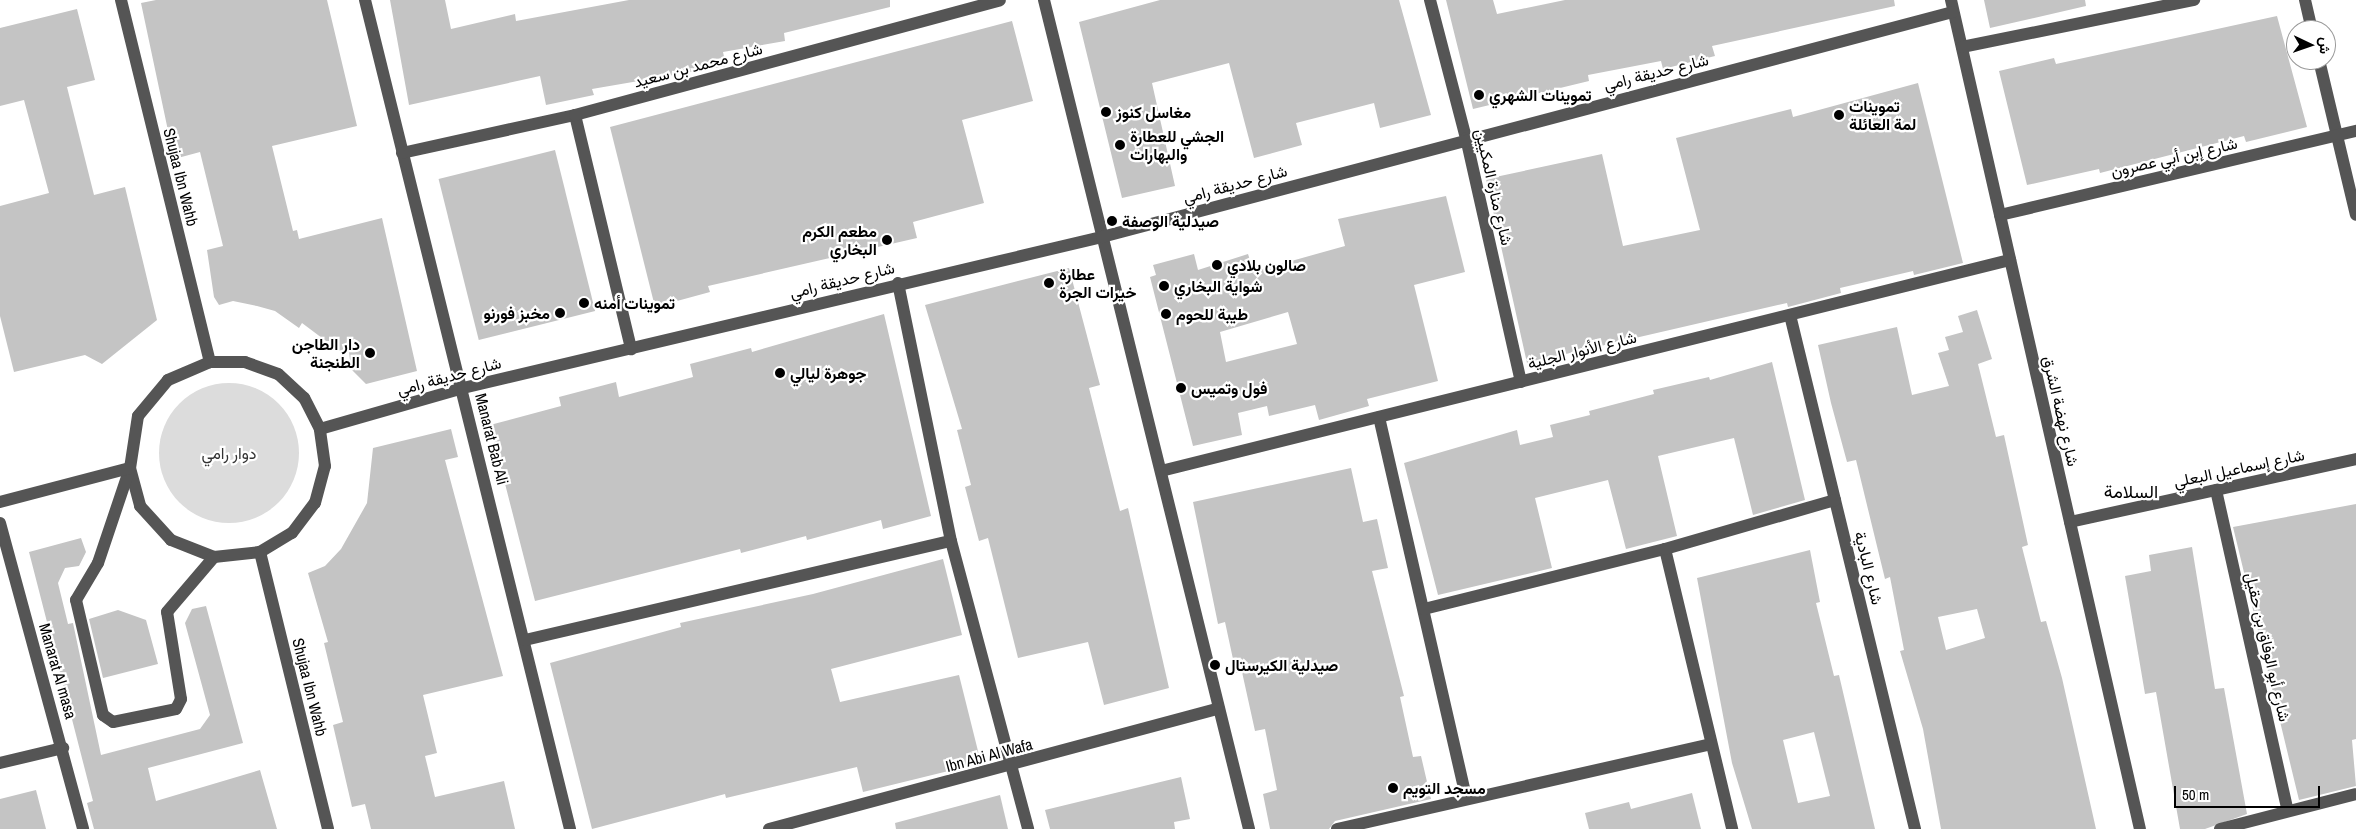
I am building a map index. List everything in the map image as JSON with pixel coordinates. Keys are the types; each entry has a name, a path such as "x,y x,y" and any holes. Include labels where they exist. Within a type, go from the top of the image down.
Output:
{"street":[{"name":"Shujaa Ibn Wahb","path":"121,0 210,362"},
{"name":"Manarat Bab Ali","path":"366,0 402,153 463,388 570,829"},
{"name":"شارع محمد بن سعيد","path":"402,153 575,115 1000,0"},
{"path":"1044,0 1161,471 1216,709 1249,829"},
{"name":"شارع منارة المكيين","path":"1430,0 1466,138 1521,382"},
{"path":"1962,47 2194,0"},
{"path":"2305,0 2310,20"},
{"name":"شارع حديقة رامي","path":"320,429 463,388 631,349 898,282 1102,237 1952,6"},
{"name":"شارع نهضة الشرق","path":"1952,6 2140,829"},
{"path":"2321,70 2356,215"},
{"path":"575,115 631,349"},
{"name":"شارع إبن أبي عصرون","path":"2000,215 2356,130"},
{"name":"شارع الأنوار الجلية","path":"1161,471 2010,260"},
{"path":"898,282 951,541 1013,766 1028,829"},
{"name":"شارع البادية","path":"1790,315 1916,829"},
{"path":"130,468 140,506 171,540 214,557 260,552 292,533 315,502 325,466 320,429 304,398 278,374 245,362 210,362 168,380 138,416 130,468 98,563 76,600 103,715 112,722 176,709 182,699 167,612 214,557"},
{"path":"1379,417 1466,797"},
{"name":"شارع إسماعيل البعلي","path":"2070,522 2356,459"},
{"path":"0,502 130,468"},
{"name":"شارع أبو الوفاق بن حقيل","path":"2216,490 2288,811"},
{"path":"1424,609 1665,549 1835,500"},
{"name":"Manarat Al masa","path":"0,523 63,748 83,829"},
{"path":"525,640 951,541"},
{"path":"1665,549 1708,744 1732,829"},
{"name":"Shujaa Ibn Wahb","path":"260,552 328,829"},
{"name":"Ibn Abi Al Wafa","path":"769,829 822,823 1013,766 1216,709"},
{"path":"1337,829 1466,797 1708,744"},
{"path":"0,763 63,748"},
{"path":"2220,829 2356,794"}],"green space":[{"name":"دوار رامي","path":"229,383 243,384 256,388 278,404 294,426 298,439 298,467 294,480 278,502 256,518 243,522 229,523 215,522 202,518 180,502 164,480 160,467 159,453 160,439 164,426 180,404 202,388 215,384"}],"building":[{"path":"156,0 327,0 357,126 272,146 293,231 297,230 299,239 382,218 417,371 366,384 351,369 349,352 340,352 333,341 326,341 302,323 299,328 275,311 257,306 233,301 219,305 214,297 207,250 223,246 200,152 174,159 141,3"},
{"path":"390,0 445,0 451,29 515,14 516,21 629,0 890,0 890,7 784,33 785,41 723,52 726,66 592,89 594,95 546,105 540,76 409,105"},
{"path":"1160,0 1399,0 1431,115 1380,128 1374,103 1296,123 1302,145 1254,158 1229,63 1152,83 1175,186 1122,198 1079,22"},
{"path":"1446,0 1493,0 1497,14 1565,0 1894,0 1895,6 1712,46 1715,56 1663,69 1661,61 1588,75 1589,81 1473,109"},
{"path":"1984,0 2085,0 2086,6 1990,28"},
{"path":"77,9 95,80 67,87 94,195 125,187 157,320 102,364 85,355 14,372 0,316 0,206 49,193 24,100 0,106 0,28"},
{"path":"2277,16 2286,49 2286,70 2292,70 2307,127 2246,142 2244,136 2100,173 2099,169 2027,185 1999,71 2054,58 2056,64"},
{"path":"1012,21 1033,101 962,120 984,203 913,222 917,238 708,286 710,292 655,307 610,127"},
{"path":"1918,83 1963,263 1914,275 1913,271 1840,288 1841,293 1788,307 1787,303 1527,363 1486,179 1602,154 1623,246 1700,230 1676,138 1791,109 1793,117"},
{"path":"555,150 595,311 479,340 439,179"},
{"path":"1446,196 1465,272 1414,285 1438,381 1367,399 1369,406 1319,420 1315,405 1269,416 1267,406 1238,413 1242,435 1193,446 1150,277 1156,275 1153,265 1194,254 1198,270 1248,254 1253,269 1259,270 1345,246 1338,219","holes":["1288,312 1297,344 1226,362 1220,332"]},
{"path":"1069,268 1100,385 1089,388 1120,511 1128,508 1169,688 1104,705 1088,642 1018,658 988,538 979,541 965,487 971,485 957,430 962,429 925,305"},
{"path":"1977,310 1992,359 1978,364 1996,437 2004,435 2028,545 2022,547 2041,622 2046,621 2062,678 2096,829 1941,829 1923,729 1900,651 1904,650 1890,577 1885,579 1856,460 1847,462 1818,345 1897,327 1912,395 1949,386 1938,353 1949,350 1945,337 1963,332 1958,316","holes":["1977,609 1985,638 1946,650 1938,617"]},
{"path":"884,314 931,516 883,529 881,520 807,540 806,536 741,553 740,549 535,601 490,425 561,406 559,397 616,382 619,397 693,377 690,364 751,348 752,352"},
{"path":"1772,362 1805,500 1753,515 1734,438 1658,456 1677,536 1626,549 1608,480 1535,498 1552,568 1438,595 1404,463 1517,430 1520,445 1553,437 1550,425 1590,415 1589,411 1654,394 1653,390 1709,377 1710,380"},
{"path":"451,429 458,457 445,460 503,676 423,695 437,753 425,756 435,797 504,781 515,829 371,829 365,804 352,807 333,725 343,722 324,643 328,642 308,573 325,566 341,549 367,503 373,448"},
{"path":"1351,468 1363,522 1377,519 1388,568 1372,571 1404,696 1400,697 1413,757 1421,756 1431,799 1335,821 1329,829 1270,829 1263,794 1277,790 1265,729 1255,731 1242,672 1236,673 1225,622 1218,624 1193,502"},
{"path":"2356,504 2356,739 2352,740 2356,786 2299,800 2233,527"},
{"path":"81,538 86,552 79,566 65,568 58,583 68,624 73,623 101,755 200,729 210,715 185,623 192,609 206,606 243,743 148,768 156,801 260,770 277,829 94,829 87,803 93,801 29,552"},
{"path":"2192,547 2215,689 2224,688 2247,814 2205,829 2180,829 2156,692 2145,694 2125,576 2151,571 2149,555"},
{"path":"1810,550 1820,602 1816,603 1834,676 1839,675 1875,829 1752,829 1732,763 1697,578","holes":["1814,732 1830,796 1798,803 1783,740"]},
{"path":"943,559 962,635 831,669 840,702 959,675 981,763 863,792 857,767 726,798 725,794 592,829 550,663 681,627 680,623 813,594"},
{"path":"118,610 146,620 158,664 103,678 89,619"},
{"path":"1181,777 1190,819 1174,822 1175,829 1050,829 1045,810"},
{"path":"36,790 46,829 0,829 0,799"},
{"path":"1692,793 1701,829 1589,829 1585,813 1629,802 1631,809"},
{"path":"1000,795 1008,829 896,829 895,823"}],"place":[{"name":"تموينات الشهري","path":"1479,95"},
{"name":"مغاسل كنوز","path":"1106,112"},
{"name":"تموينات لمة العائلة","path":"1839,115"},
{"name":"الجشي للعطارة والبهارات","path":"1120,145"},
{"name":"صيدلية الوصفة","path":"1112,221"},
{"name":"مطعم الكرم البخاري","path":"887,240"},
{"name":"صالون بلادي","path":"1217,265"},
{"name":"عطارة خيرات الجرة","path":"1049,283"},
{"name":"شواية البخاري","path":"1164,286"},
{"name":"تموينات أمنه","path":"584,303"},
{"name":"مخبز فورنو","path":"560,313"},
{"name":"طيبة للحوم","path":"1166,314"},
{"name":"دار الطاجن الطنجنة","path":"370,353"},
{"name":"جوهرة ليالي","path":"780,373"},
{"name":"فول وتميس","path":"1181,388"},
{"name":"صيدلية الكيرستال","path":"1215,665"},
{"name":"مسجد التويم","path":"1393,788"}],"district":[{"name":"السلامة","path":"2131,492"}]}
